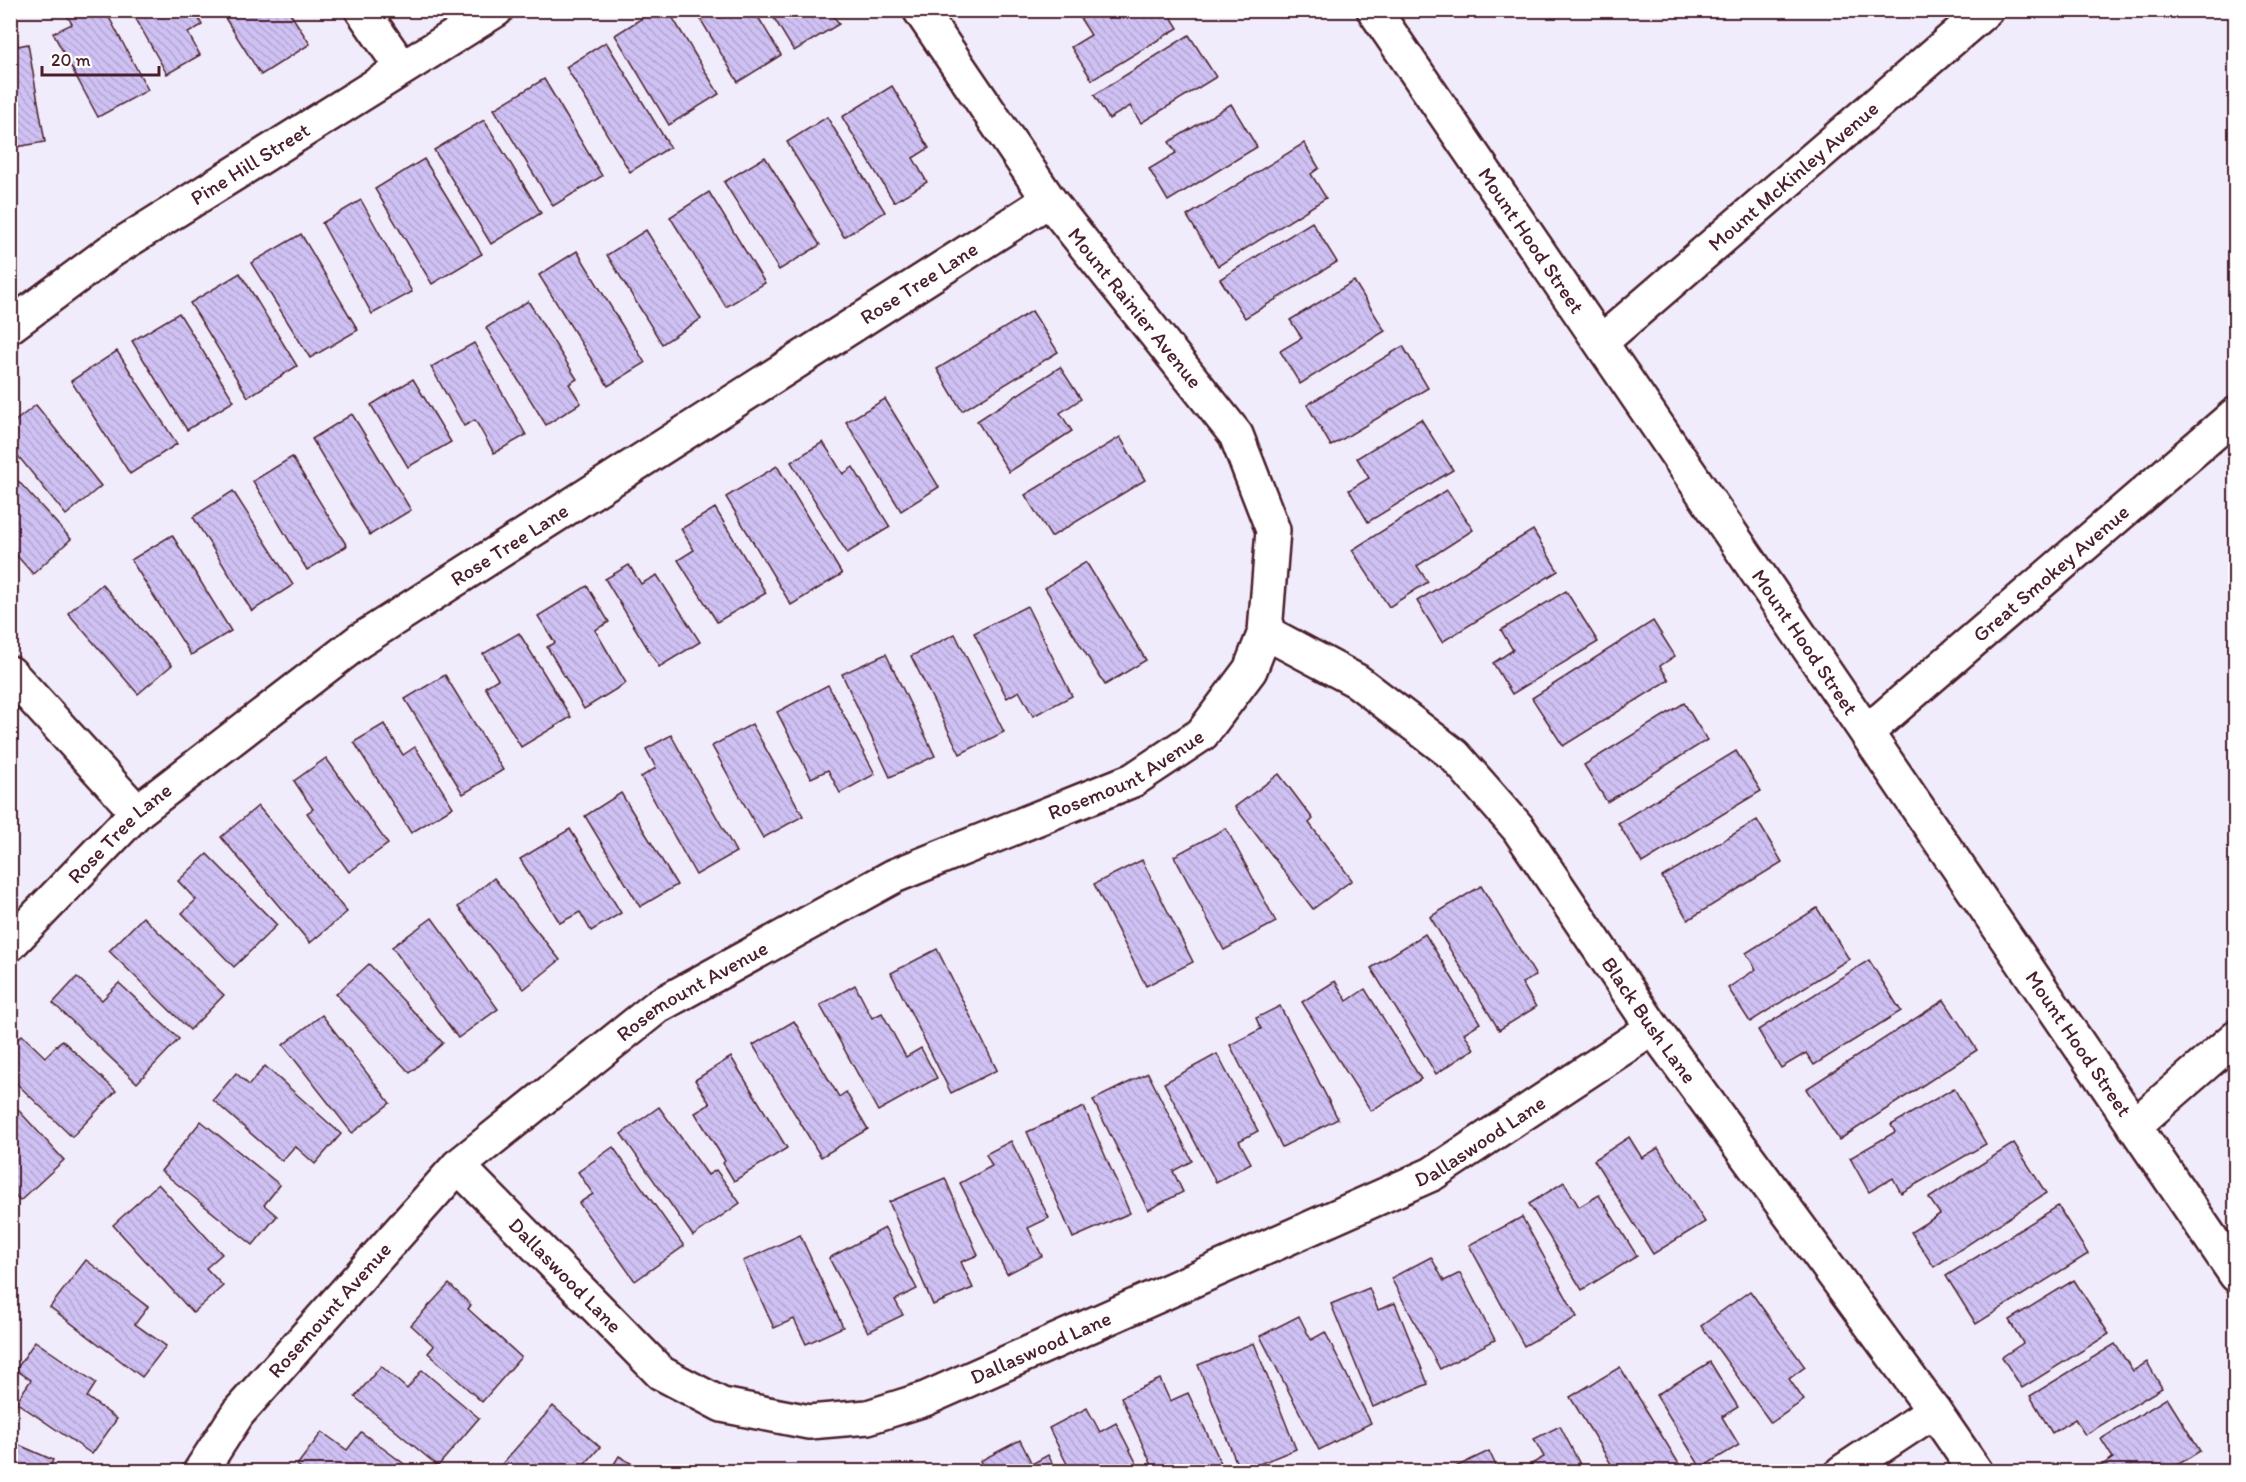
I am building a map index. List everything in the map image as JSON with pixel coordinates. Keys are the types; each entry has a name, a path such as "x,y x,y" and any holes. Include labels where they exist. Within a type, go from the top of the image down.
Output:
{"street":[{"path":"362,10 402,68"},
{"name":"Pine Hill Street","path":"10,326 111,251 496,10"},
{"name":"Mount Rainier Avenue","path":"920,10 1049,200 1236,435 1273,530 1265,632"},
{"name":"Mount Hood Street","path":"1374,10 2235,1275"},
{"name":"Mount McKinley Avenue","path":"1601,342 1986,10"},
{"name":"Rose Tree Lane","path":"10,944 137,812 359,641 1049,200"},
{"name":"Great Smokey Avenue","path":"1867,732 2235,414"},
{"name":"Black Bush Lane","path":"1265,632 1357,681 1454,755 1518,828 1653,1028 1934,1411 1976,1472"},
{"name":"Rosemount Avenue","path":"200,1472 238,1413 458,1166 658,1006 894,876 1133,780 1202,734 1250,670 1265,632"},
{"path":"10,673 137,812"},
{"name":"Dallaswood Lane","path":"458,1166 661,1373 722,1405 809,1422 868,1417 925,1399 1431,1174 1653,1028"},
{"path":"2134,1126 2235,1037"},
{"path":"1842,1472 1934,1411"}],"building":[{"path":"10,10 18,46 28,44 45,142 10,148"},
{"path":"64,10 105,10 148,90 98,117 53,33 72,24"},
{"path":"131,10 194,10 202,25 188,33 200,55 167,74"},
{"path":"220,10 288,10 310,44 261,75"},
{"path":"655,10 668,10 719,94 669,125 615,35"},
{"path":"695,10 754,10 781,55 738,82"},
{"path":"769,10 830,10 839,24 794,51"},
{"path":"1037,10 1051,10 1041,17"},
{"path":"1092,10 1167,10 1178,28 1092,80 1071,47 1091,35 1080,18"},
{"path":"1189,35 1216,77 1141,123 1130,106 1109,119 1094,95"},
{"path":"606,42 670,147 630,172 566,67"},
{"path":"544,79 602,176 553,206 494,109"},
{"path":"892,86 929,148 913,158 927,182 894,202 842,117"},
{"path":"1231,104 1257,147 1168,201 1149,169 1176,153 1169,142"},
{"path":"827,117 885,212 844,237 787,142"},
{"path":"484,120 541,213 491,244 434,150"},
{"path":"1304,143 1319,168 1311,174 1326,198 1218,266 1187,216"},
{"path":"765,157 820,245 779,270 724,182"},
{"path":"424,159 482,254 432,284 375,189"},
{"path":"709,192 765,283 726,307 670,217"},
{"path":"361,200 412,292 372,314 322,223"},
{"path":"1312,222 1337,262 1245,318 1220,279"},
{"path":"646,230 701,319 662,344 607,255"},
{"path":"301,234 358,330 310,358 251,263"},
{"path":"577,251 645,363 608,386 539,275"},
{"path":"240,273 297,366 248,397 190,303"},
{"path":"1354,281 1385,331 1300,384 1280,351 1302,338 1290,320"},
{"path":"528,301 577,379 569,384 581,403 546,425 486,328"},
{"path":"1032,311 1058,352 962,411 937,369"},
{"path":"179,313 234,401 187,430 132,341"},
{"path":"474,343 526,435 494,453 475,420 464,426 431,367"},
{"path":"1403,346 1428,388 1331,446 1307,405"},
{"path":"117,351 177,444 130,474 71,381"},
{"path":"1060,367 1081,399 1060,413 1072,431 1009,472 977,421"},
{"path":"413,379 451,442 408,467 371,405"},
{"path":"885,399 939,487 901,511 846,422"},
{"path":"36,405 101,486 66,515 10,446 10,425"},
{"path":"352,414 411,510 370,535 312,439"},
{"path":"1421,419 1453,470 1368,522 1349,490 1369,478 1357,458"},
{"path":"1120,437 1145,480 1051,537 1025,495"},
{"path":"823,442 843,474 853,467 890,527 847,553 791,462"},
{"path":"292,457 347,546 307,570 253,481"},
{"path":"777,466 842,574 791,605 726,497"},
{"path":"10,472 71,539 33,574 10,548"},
{"path":"1447,490 1473,530 1417,566 1428,582 1389,607 1352,550"},
{"path":"233,491 293,585 252,611 193,517"},
{"path":"715,508 766,593 717,622 678,560 694,550 681,529"},
{"path":"1533,530 1558,571 1442,642 1417,601"},
{"path":"172,535 231,631 191,655 131,560"},
{"path":"1086,562 1146,660 1105,685 1045,588"},
{"path":"629,565 641,584 657,575 700,642 659,667 605,579"},
{"path":"102,584 172,665 138,694 68,613"},
{"path":"587,586 609,622 595,630 626,683 584,709 547,647 555,643 538,616"},
{"path":"1566,591 1598,642 1512,694 1493,663 1513,650 1501,630"},
{"path":"1027,606 1072,696 1033,716 1019,691 1007,698 974,633"},
{"path":"1653,621 1675,656 1660,666 1669,680 1563,746 1532,698"},
{"path":"519,633 571,717 521,747 485,687 498,679 483,654"},
{"path":"955,634 1004,732 960,754 911,656"},
{"path":"886,654 935,756 890,777 842,674"},
{"path":"445,675 503,770 463,794 405,699"},
{"path":"828,685 875,774 840,793 828,770 811,778 777,712"},
{"path":"1684,703 1707,740 1607,802 1584,765"},
{"path":"384,724 403,755 415,747 453,807 411,833 354,742"},
{"path":"752,724 803,816 763,838 712,746"},
{"path":"671,735 736,852 696,875 641,777 656,768 646,749"},
{"path":"1736,751 1761,791 1642,863 1618,823"},
{"path":"326,758 388,844 349,872 307,813 313,809 294,781"},
{"path":"1279,774 1313,819 1309,823 1352,880 1313,909 1235,807"},
{"path":"621,793 677,885 640,907 585,816"},
{"path":"258,806 347,912 310,943 221,837"},
{"path":"1757,820 1782,862 1688,920 1662,877"},
{"path":"1226,828 1276,922 1224,950 1174,856"},
{"path":"570,829 621,913 591,931 580,912 560,923 520,859"},
{"path":"207,854 277,925 234,967 182,913 196,900 178,881"},
{"path":"1142,860 1193,962 1146,986 1094,884"},
{"path":"494,878 560,960 524,989 458,907"},
{"path":"1481,886 1536,976 1522,983 1536,1007 1499,1030 1430,917"},
{"path":"1817,908 1849,959 1750,1022 1728,988 1756,969 1746,953"},
{"path":"143,917 224,995 190,1030 109,951"},
{"path":"432,918 498,1009 458,1038 392,947"},
{"path":"1425,934 1480,1023 1464,1033 1474,1049 1436,1074 1371,968"},
{"path":"937,949 997,1070 951,1093 891,973"},
{"path":"1869,960 1901,1011 1814,1065 1806,1053 1781,1068 1758,1030"},
{"path":"369,964 443,1043 410,1073 336,994"},
{"path":"77,977 102,1000 119,983 179,1039 137,1083 53,1003"},
{"path":"1335,981 1347,1001 1365,989 1421,1079 1371,1111 1302,1002"},
{"path":"855,985 872,1018 882,1013 906,1057 921,1048 937,1078 878,1111 820,1005"},
{"path":"1944,1000 1977,1050 1839,1140 1806,1089"},
{"path":"1280,1006 1338,1119 1282,1147 1230,1045 1261,1029 1256,1018"},
{"path":"322,1015 390,1103 352,1133 283,1045"},
{"path":"794,1021 839,1097 846,1092 868,1129 821,1157 753,1045"},
{"path":"22,1035 45,1057 62,1040 116,1091 72,1137 10,1077 10,1047"},
{"path":"1217,1054 1258,1131 1239,1141 1251,1163 1216,1182 1164,1083"},
{"path":"731,1057 787,1148 734,1181 723,1163 725,1161 695,1113 710,1104 695,1080"},
{"path":"265,1066 341,1134 315,1164 295,1146 282,1161 213,1100 236,1073 249,1085"},
{"path":"1148,1073 1192,1161 1173,1171 1183,1192 1148,1210 1093,1100"},
{"path":"1954,1088 1986,1144 1901,1193 1893,1178 1869,1192 1850,1158 1895,1132 1891,1125"},
{"path":"10,1101 64,1160 20,1201 10,1191"},
{"path":"659,1107 708,1175 716,1170 740,1203 693,1236 621,1134"},
{"path":"1084,1107 1130,1213 1073,1238 1027,1132"},
{"path":"201,1121 280,1185 264,1205 277,1216 253,1245 161,1171"},
{"path":"1629,1137 1642,1158 1658,1148 1705,1222 1653,1254 1594,1160"},
{"path":"1011,1141 1049,1218 1028,1228 1042,1256 1007,1274 960,1183 992,1166 986,1154"},
{"path":"2014,1143 2046,1193 1934,1267 1911,1232 1940,1214 1929,1198"},
{"path":"613,1147 684,1246 635,1281 579,1203 593,1194 578,1172"},
{"path":"945,1178 978,1255 961,1262 973,1288 933,1305 889,1202"},
{"path":"1564,1182 1579,1207 1599,1195 1637,1256 1582,1290 1529,1204"},
{"path":"158,1184 222,1254 206,1268 223,1286 193,1313 113,1225"},
{"path":"2058,1206 2088,1254 1976,1324 1946,1276"},
{"path":"1522,1217 1577,1317 1524,1346 1469,1245"},
{"path":"885,1228 917,1289 895,1300 903,1315 868,1332 829,1258"},
{"path":"800,1235 843,1327 806,1344 794,1319 774,1328 743,1261"},
{"path":"1431,1257 1444,1281 1460,1273 1495,1340 1440,1369 1391,1278"},
{"path":"86,1260 148,1307 135,1324 166,1346 142,1377 50,1307"},
{"path":"2074,1280 2109,1334 2022,1388 2002,1357 2023,1343 2009,1320"},
{"path":"449,1284 471,1305 468,1309 521,1357 482,1402 428,1353 434,1346 411,1325"},
{"path":"1369,1288 1378,1310 1395,1303 1428,1384 1373,1407 1331,1304"},
{"path":"1750,1291 1805,1367 1789,1379 1804,1400 1771,1423 1701,1326"},
{"path":"1299,1316 1311,1340 1325,1332 1371,1423 1319,1450 1260,1336"},
{"path":"35,1341 96,1383 87,1397 117,1419 92,1454 16,1402 31,1380 16,1370"},
{"path":"1254,1343 1296,1449 1240,1472 1198,1365"},
{"path":"2115,1344 2133,1371 2147,1362 2162,1388 2085,1435 2075,1419 2052,1433 2030,1396"},
{"path":"1710,1362 1738,1407 1722,1417 1739,1445 1701,1468 1656,1395"},
{"path":"381,1366 407,1389 422,1370 479,1418 438,1466 355,1397"},
{"path":"1620,1367 1684,1472 1616,1472 1570,1397"},
{"path":"1160,1379 1170,1401 1188,1393 1221,1463 1204,1472 1155,1472 1121,1397"},
{"path":"2167,1398 2200,1451 2166,1472 2091,1472 2113,1458 2101,1439"},
{"path":"553,1406 600,1447 578,1472 495,1472"},
{"path":"1087,1408 1100,1432 1116,1423 1141,1472 1071,1472 1049,1428"},
{"path":"1560,1426 1584,1472 1517,1472 1544,1457 1534,1439"},
{"path":"322,1432 347,1450 361,1432 415,1472 307,1472 297,1465"},
{"path":"1020,1440 1032,1464 1048,1455 1057,1472 986,1472 980,1461"},
{"path":"10,1441 53,1460 48,1472 10,1472"},
{"path":"1489,1451 1499,1472 1445,1472"},
{"path":"619,1456 645,1472 609,1472"}]}
